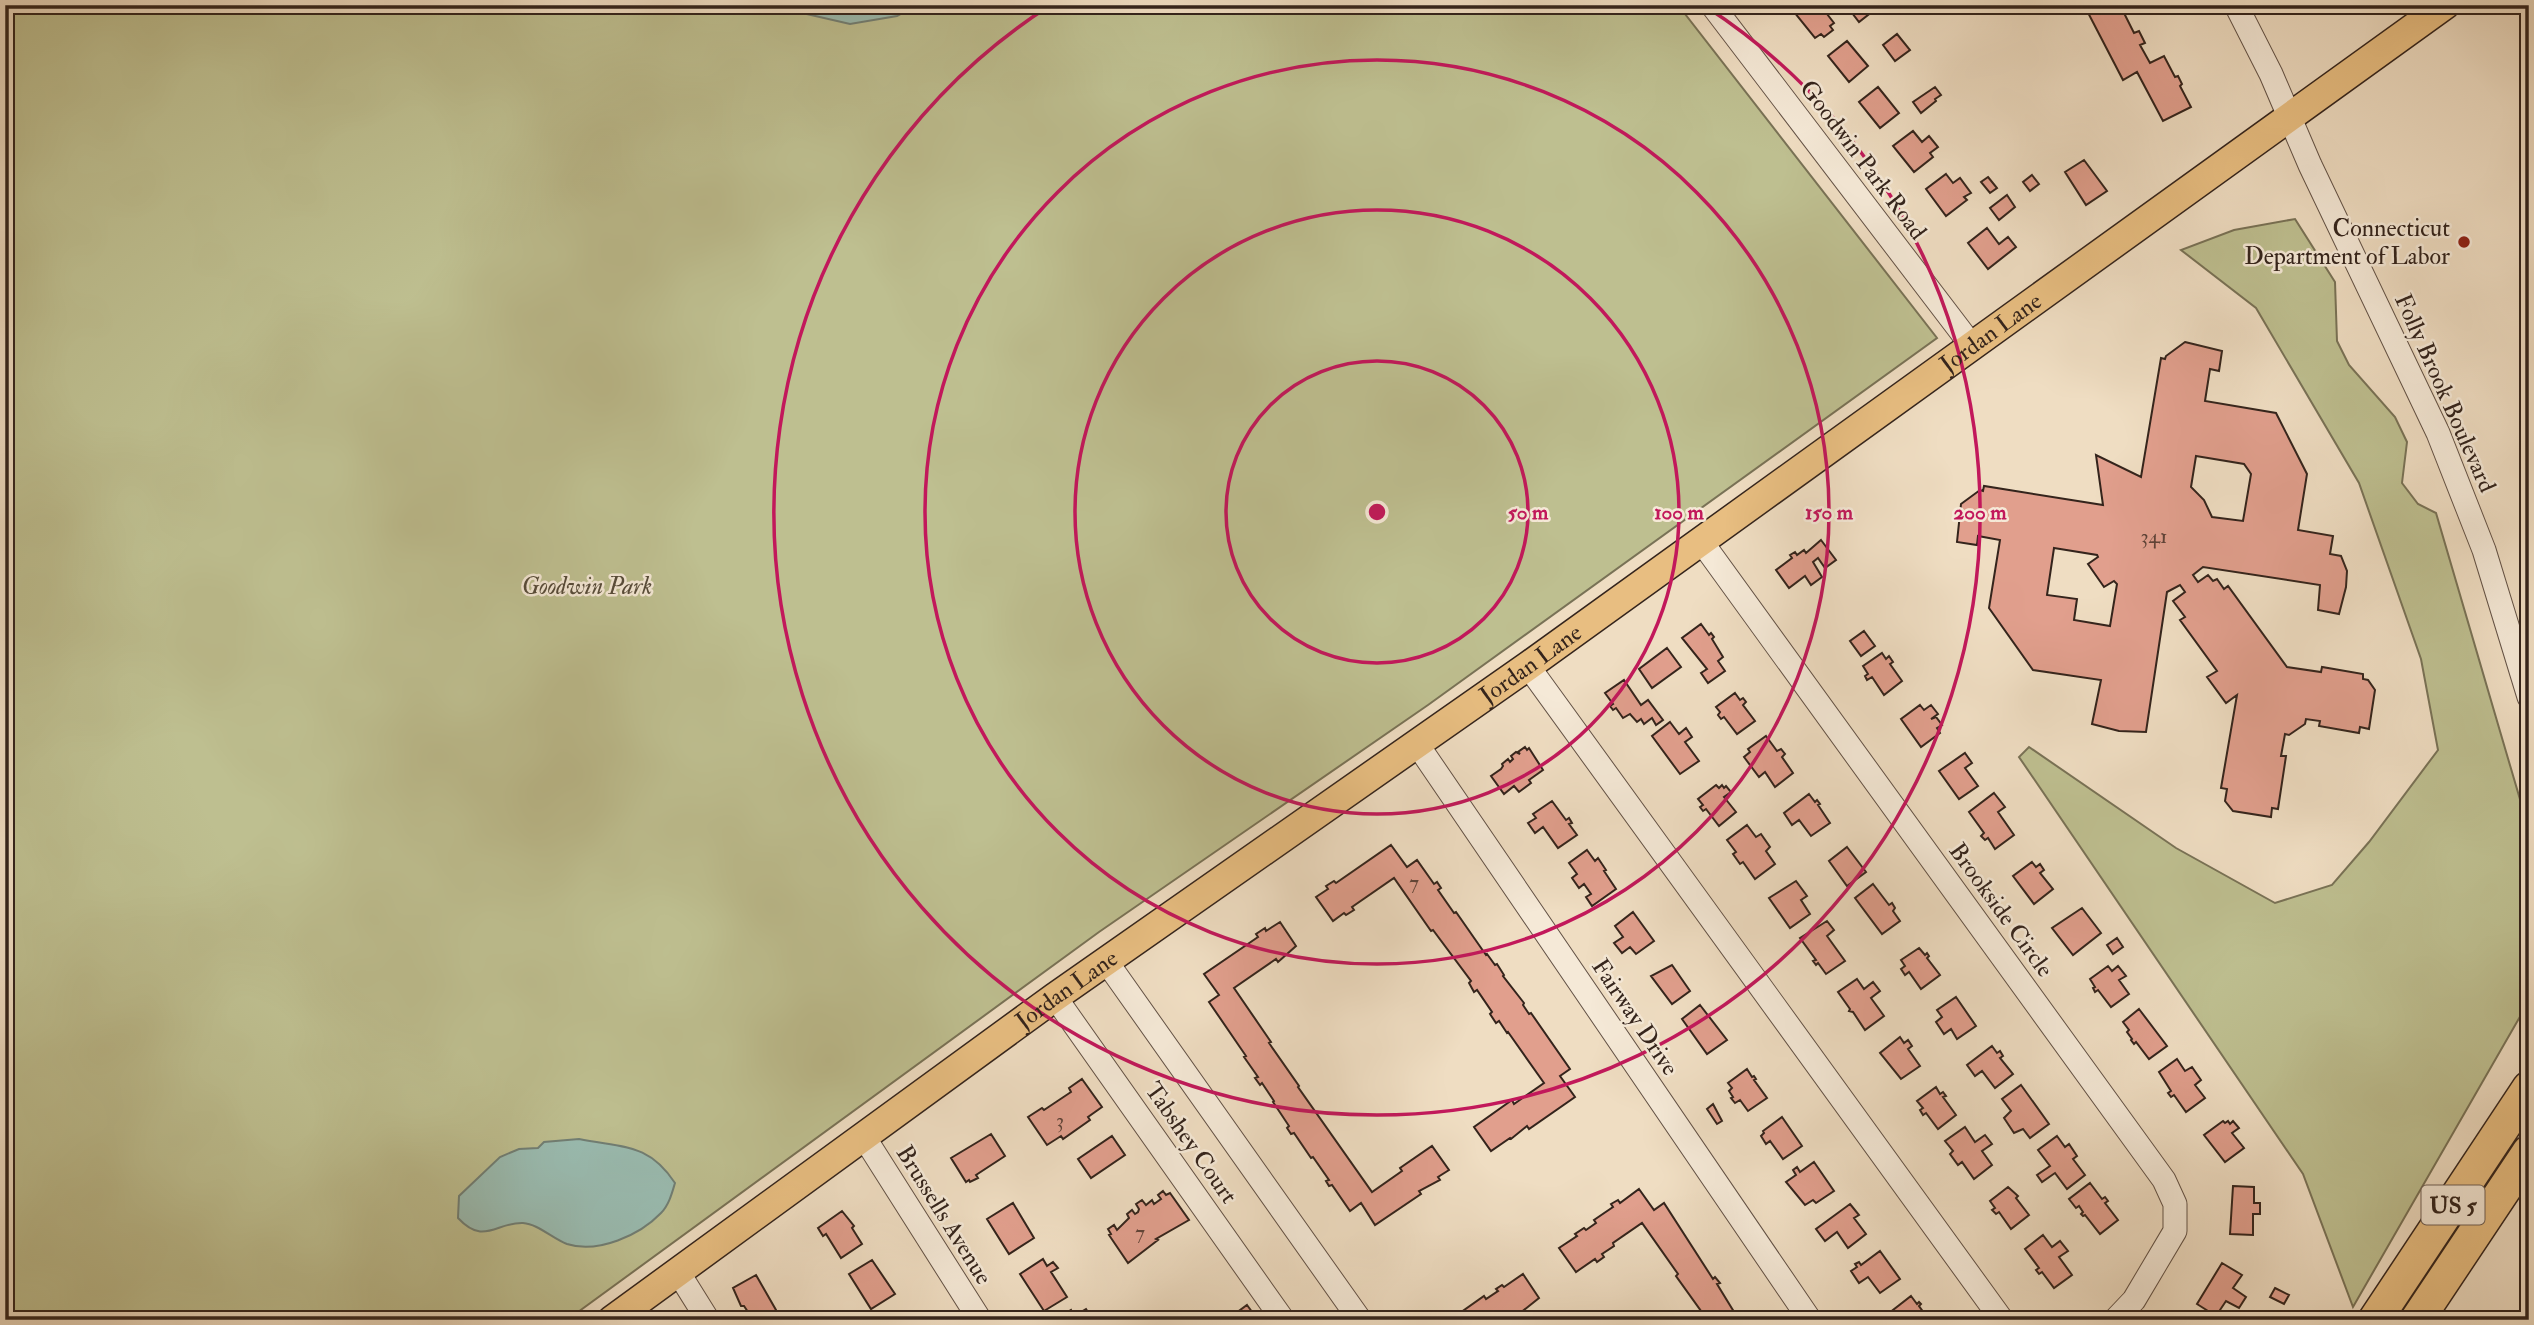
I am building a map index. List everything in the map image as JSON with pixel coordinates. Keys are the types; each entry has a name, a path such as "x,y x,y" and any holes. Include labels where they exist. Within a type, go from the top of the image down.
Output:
{"highway":[{"name":"US 5","path":"2375,1320 2529,1088"},
{"name":"US 5","path":"2417,1320 2529,1152"}],"main road":[{"name":"Jordan Lane","path":"612,1320 1055,997 1528,666 2445,5"}],"street":[{"name":"Goodwin Park Road","path":"1712,5 1972,346"},
{"name":"Folly Brook Boulevard","path":"2236,5 2438,433 2484,550 2529,697"},
{"name":"Brookside Circle","path":"1700,541 2164,1180 2175,1204 2175,1231 2134,1300 2115,1320"},
{"path":"1528,666 2002,1320"},
{"name":"Fairway Drive","path":"1418,744 1810,1320"},
{"path":"1106,961 1360,1320"},
{"name":"Tabshey Court","path":"1055,997 1283,1320"},
{"name":"Brussells Avenue","path":"864,1137 980,1320"},
{"path":"678,1272 708,1320"}],"green space":[{"name":"Goodwin Park","path":"5,5 1678,5 1937,338 1428,705 1099,932 567,1320 5,1320"},
{"path":"2295,219 2335,282 2337,341 2349,365 2395,417 2407,442 2402,483 2418,504 2436,513 2529,830 2529,1001 2353,1307 2303,1174 2019,757 2029,747 2176,848 2275,903 2332,885 2369,842 2438,750 2421,659 2359,483 2256,308 2181,250 2234,230"}],"water":[{"path":"781,5 917,5 897,16 850,24 798,12"},
{"path":"579,1139 633,1149 655,1160 675,1183 664,1210 642,1229 630,1235 592,1246 567,1244 529,1224 514,1224 483,1232 467,1226 458,1218 459,1196 500,1157 519,1149 538,1148 544,1142"}],"building":[{"path":"1803,5 1820,5 1834,23 1830,26 1833,30 1824,37 1821,34 1815,38 1794,12"},
{"path":"1846,5 1868,5 1873,11 1859,22"},
{"path":"2084,5 2120,5 2134,33 2139,31 2145,43 2140,45 2150,63 2164,56 2175,77 2178,76 2191,107 2163,121 2137,72 2123,80"},
{"path":"1897,34 1910,50 1895,61 1883,45"},
{"path":"1847,41 1868,66 1849,82 1828,56"},
{"path":"1878,87 1899,113 1880,128 1859,102"},
{"path":"1935,87 1941,95 1921,113 1913,102"},
{"path":"1913,131 1922,142 1929,136 1938,147 1930,153 1933,157 1914,172 1893,146"},
{"path":"2084,160 2107,191 2086,205 2065,172"},
{"path":"1946,174 1953,183 1960,178 1971,193 1964,197 1967,200 1946,216 1926,189"},
{"path":"2032,175 2039,184 2030,191 2023,182"},
{"path":"1988,177 1997,188 1990,193 1981,182"},
{"path":"2007,195 2015,207 1999,220 1990,208"},
{"path":"1987,228 1999,244 2008,237 2016,247 1988,269 1968,243"},
{"path":"2185,342 2222,351 2219,371 2210,369 2205,401 2276,413 2307,474 2298,530 2333,536 2330,554 2341,556 2347,571 2339,614 2318,610 2320,585 2203,567 2193,575 2198,582 2208,575 2213,581 2217,579 2224,589 2228,586 2287,667 2321,672 2322,667 2363,674 2363,679 2368,680 2375,690 2369,729 2360,727 2359,733 2319,726 2320,721 2306,719 2305,724 2289,735 2285,734 2281,756 2286,756 2278,809 2272,808 2271,817 2233,811 2225,801 2227,789 2221,788 2237,695 2226,703 2207,677 2217,671 2180,620 2185,617 2173,601 2185,592 2180,585 2167,592 2146,732 2119,731 2092,724 2101,680 2033,670 1989,608 2000,540 1978,536 1977,545 1957,542 1961,504 1980,490 1983,491 1984,486 2103,505 2096,455 2141,477 2161,358 2165,359","holes":["2196,456 2244,464 2251,474 2243,521 2212,517 2204,500 2191,487","2054,548 2097,555 2098,557 2088,564 2104,587 2114,581 2117,584 2110,626 2074,620 2077,599 2047,595"]},
{"path":"1821,540 1836,560 1825,568 1818,558 1813,562 1822,577 1811,585 1805,576 1789,588 1776,570 1792,558 1790,555 1795,552 1797,555 1804,550 1806,553"},
{"path":"1701,624 1709,635 1711,633 1714,637 1712,639 1723,657 1718,661 1725,671 1708,683 1701,673 1707,669 1682,638"},
{"path":"1864,631 1875,646 1861,656 1850,641"},
{"path":"1667,648 1681,667 1652,688 1639,669"},
{"path":"1882,653 1886,659 1889,656 1893,662 1890,664 1902,681 1884,695 1872,677 1867,680 1865,676 1868,674 1863,666"},
{"path":"1624,680 1641,705 1648,700 1663,720 1656,725 1652,718 1644,724 1641,719 1637,722 1630,714 1623,718 1616,708 1613,710 1610,706 1613,704 1605,693"},
{"path":"1735,693 1740,700 1743,698 1746,702 1743,705 1755,721 1737,734 1724,717 1721,719 1716,707"},
{"path":"1920,705 1924,710 1931,705 1938,714 1931,719 1936,717 1942,725 1937,728 1940,733 1921,747 1901,719"},
{"path":"1670,722 1679,734 1686,728 1692,737 1685,742 1699,761 1680,774 1652,736"},
{"path":"1766,736 1777,751 1781,749 1785,754 1782,757 1793,773 1775,787 1765,772 1759,777 1744,757 1750,752 1748,749"},
{"path":"1525,747 1527,750 1529,748 1543,770 1519,792 1514,786 1504,794 1491,776 1501,769 1508,759 1510,762 1513,759 1511,756 1516,752 1520,754 1518,752"},
{"path":"1965,753 1972,763 1965,768 1978,786 1959,799 1939,771"},
{"path":"1716,785 1719,788 1726,786 1731,792 1724,797 1736,812 1719,826 1706,809 1703,811 1700,807 1703,805 1698,799"},
{"path":"1994,793 2005,807 1998,812 2014,835 1995,849 1988,838 1985,840 1981,836 1984,833 1969,812"},
{"path":"1809,794 1820,804 1818,805 1830,823 1811,836 1799,820 1792,825 1784,813"},
{"path":"1552,801 1566,820 1569,818 1572,823 1569,824 1577,835 1558,848 1543,827 1535,833 1528,823 1536,818 1533,814"},
{"path":"1747,825 1756,837 1761,834 1770,847 1766,851 1775,864 1755,879 1743,862 1740,864 1733,854 1736,852 1727,840"},
{"path":"1391,845 1407,867 1417,860 1434,884 1437,882 1441,888 1438,890 1454,913 1456,912 1486,955 1497,964 1529,1014 1531,1013 1570,1069 1560,1076 1575,1097 1491,1151 1474,1127 1512,1100 1514,1104 1544,1083 1508,1032 1499,1021 1496,1023 1477,990 1474,992 1469,983 1471,981 1394,878 1352,907 1354,910 1333,921 1316,897 1328,889 1326,886 1334,881 1336,883"},
{"path":"1847,847 1866,872 1847,886 1829,861"},
{"path":"1587,850 1595,861 1598,858 1616,889 1592,906 1586,897 1591,894 1584,884 1579,888 1572,878 1577,874 1569,863"},
{"path":"2032,862 2036,867 2040,864 2044,870 2040,873 2053,889 2034,904 2013,876"},
{"path":"1796,881 1807,896 1801,900 1810,914 1790,928 1769,898"},
{"path":"1873,884 1889,905 1892,903 1895,908 1893,911 1900,921 1882,934 1855,898"},
{"path":"2082,908 2101,933 2073,955 2052,928"},
{"path":"1633,912 1654,941 1636,954 1630,947 1622,953 1614,943 1623,937 1615,926"},
{"path":"1827,921 1834,930 1827,936 1845,961 1826,974 1818,963 1816,965 1813,961 1816,960 1800,938"},
{"path":"1280,922 1296,946 1278,962 1276,959 1234,988 1298,1087 1372,1192 1432,1146 1449,1170 1438,1177 1440,1180 1419,1191 1421,1194 1375,1225 1361,1203 1350,1211 1332,1185 1329,1186 1326,1181 1329,1180 1313,1157 1311,1158 1294,1133 1291,1134 1287,1128 1289,1126 1274,1101 1262,1083 1260,1085 1255,1078 1258,1077 1244,1057 1246,1056 1209,1002 1219,995 1204,974 1258,937 1256,934"},
{"path":"2117,938 2123,947 2113,954 2107,945"},
{"path":"1919,948 1925,955 1927,953 1927,958 1940,975 1921,989 1909,972 1905,975 1901,969 1905,966 1901,960"},
{"path":"1672,965 1690,991 1672,1004 1651,976"},
{"path":"2108,966 2112,971 2118,966 2126,976 2119,980 2129,994 2111,1007 2098,990 2095,992 2090,979"},
{"path":"1857,979 1864,989 1873,982 1880,991 1871,998 1884,1016 1865,1030 1838,992"},
{"path":"1956,997 1976,1026 1957,1039 1951,1029 1944,1034 1936,1022 1942,1017 1937,1010"},
{"path":"1700,1005 1727,1040 1707,1054 1682,1019"},
{"path":"2139,1009 2167,1046 2149,1059 2136,1042 2134,1044 2131,1040 2127,1032 2129,1030 2123,1022"},
{"path":"1900,1037 1904,1043 1908,1040 1912,1046 1908,1049 1920,1066 1901,1079 1880,1053"},
{"path":"1992,1046 1997,1053 2000,1051 2003,1056 2000,1058 2013,1074 1995,1088 1982,1071 1975,1076 1967,1065"},
{"path":"2177,1059 2185,1071 2192,1067 2201,1080 2195,1085 2205,1098 2186,1112 2174,1095 2171,1097 2168,1093 2171,1091 2159,1072"},
{"path":"1747,1069 1767,1098 1748,1111 1740,1100 1735,1103 1731,1098 1733,1097 1729,1091 1732,1088 1728,1083"},
{"path":"1082,1079 1102,1107 1088,1117 1090,1120 1063,1139 1061,1136 1047,1145 1028,1117 1071,1092 1069,1088"},
{"path":"2021,1085 2049,1124 2030,1138 2023,1129 2014,1133 2004,1118 2011,1111 2002,1099"},
{"path":"1936,1087 1940,1094 1943,1092 1946,1096 1943,1097 1956,1115 1938,1129 1926,1113 1923,1115 1920,1110 1923,1108 1917,1101"},
{"path":"1713,1104 1722,1121 1717,1124 1707,1109"},
{"path":"1782,1117 1802,1146 1783,1159 1770,1141 1766,1144 1761,1136 1763,1131"},
{"path":"2223,1121 2230,1124 2233,1121 2239,1128 2232,1133 2244,1148 2225,1162 2204,1135"},
{"path":"1965,1127 1975,1142 1985,1135 1992,1144 1982,1151 1992,1165 1974,1179 1962,1162 1958,1165 1950,1154 1953,1151 1945,1141"},
{"path":"991,1134 1005,1156 976,1175 978,1178 966,1182 951,1158"},
{"path":"1112,1136 1125,1155 1091,1178 1078,1159"},
{"path":"2057,1136 2065,1147 2069,1144 2077,1156 2073,1159 2085,1175 2067,1189 2055,1173 2042,1182 2037,1175 2050,1166 2038,1150"},
{"path":"1814,1162 1834,1191 1816,1203 1813,1200 1805,1205 1786,1182 1796,1175 1793,1170 1797,1167 1800,1172"},
{"path":"2090,1183 2102,1199 2105,1197 2108,1201 2105,1203 2118,1220 2100,1234 2085,1215 2081,1214 2083,1212 2079,1206 2076,1208 2069,1199"},
{"path":"2233,1186 2254,1187 2254,1203 2260,1203 2260,1214 2253,1214 2253,1235 2230,1234"},
{"path":"2008,1187 2018,1196 2016,1198 2029,1215 2011,1229 1999,1212 1996,1214 1992,1210 1995,1208 1990,1201"},
{"path":"1639,1189 1654,1210 1664,1203 1713,1279 1715,1277 1720,1283 1717,1284 1739,1320 1704,1320 1706,1318 1676,1276 1678,1274 1642,1223 1613,1243 1614,1246 1602,1254 1604,1257 1597,1262 1595,1259 1576,1272 1559,1248 1577,1236 1575,1234 1596,1223 1594,1220 1613,1207 1611,1204 1618,1200 1620,1203"},
{"path":"1163,1191 1166,1195 1170,1193 1189,1220 1156,1239 1158,1240 1128,1263 1109,1235 1111,1234 1108,1229 1114,1225 1117,1230 1129,1218 1127,1214 1132,1210 1135,1214 1138,1212 1136,1204 1142,1200 1146,1205 1152,1200 1154,1204 1161,1199 1158,1195"},
{"path":"1013,1203 1034,1238 1009,1254 987,1219"},
{"path":"1850,1204 1859,1215 1854,1218 1866,1234 1848,1248 1837,1232 1825,1241 1816,1229"},
{"path":"842,1211 854,1226 852,1228 862,1244 841,1258 826,1234 823,1236 818,1228"},
{"path":"2043,1235 2052,1247 2060,1241 2068,1251 2059,1257 2072,1275 2054,1288 2042,1272 2039,1274 2036,1270 2039,1268 2025,1249"},
{"path":"1880,1251 1900,1279 1880,1293 1868,1277 1859,1283 1851,1271 1857,1267 1855,1264 1859,1262 1861,1265"},
{"path":"1043,1259 1047,1266 1053,1262 1058,1268 1051,1272 1067,1297 1044,1311 1020,1274"},
{"path":"872,1260 895,1294 871,1309 849,1274"},
{"path":"2222,1263 2242,1275 2233,1288 2246,1297 2239,1308 2226,1301 2216,1316 2197,1304"},
{"path":"1523,1274 1539,1298 1514,1318 1450,1320 1484,1296 1486,1299 1498,1291 1496,1289 1502,1285 1504,1287"},
{"path":"756,1275 776,1310 759,1320 752,1318 744,1306 741,1306 733,1288"},
{"path":"2275,1288 2289,1295 2284,1304 2270,1297"},
{"path":"1911,1296 1917,1304 1921,1304 1919,1306 1929,1320 1886,1320 1884,1317"},
{"path":"1247,1305 1258,1320 1229,1320 1232,1316"},
{"path":"1086,1309 1093,1320 1055,1320 1071,1310 1074,1316"}],"place":[{"name":"Connecticut Department of Labor","path":"2464,242"}]}
